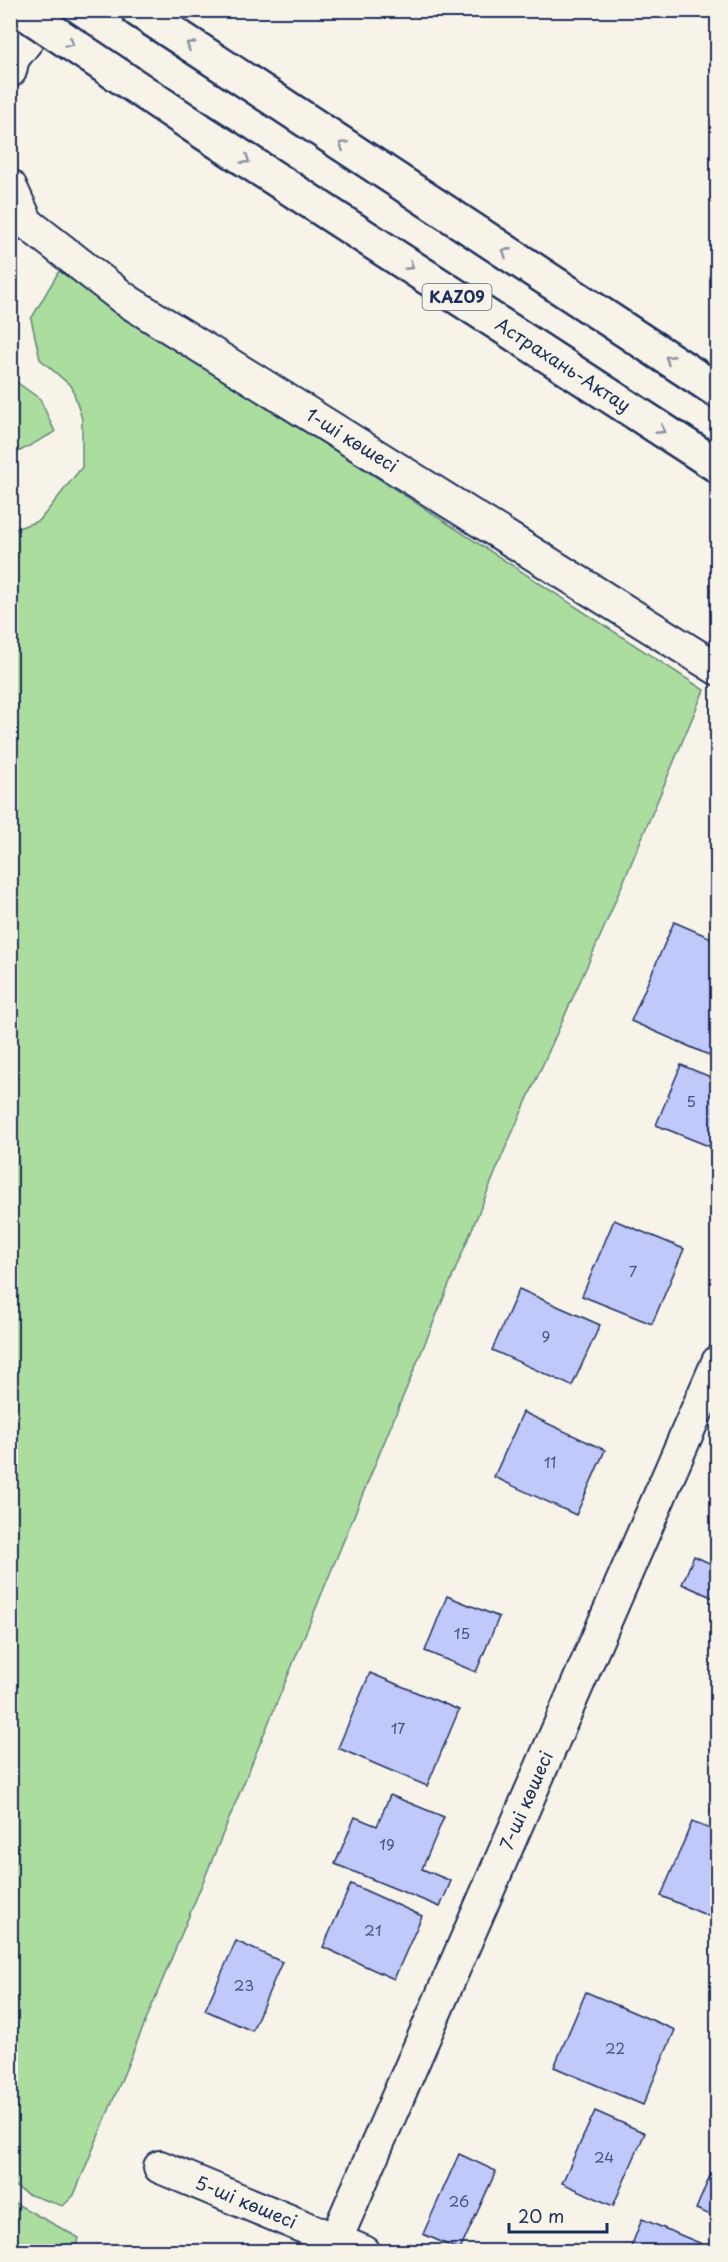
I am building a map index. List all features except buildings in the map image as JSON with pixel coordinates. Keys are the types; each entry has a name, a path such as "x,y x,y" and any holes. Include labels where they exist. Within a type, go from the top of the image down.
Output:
{"highway":[{"name":"Астрахань-Актау","path":"21,10 197,128 717,466"},
{"path":"138,10 717,392"}],"street":[{"path":"10,71 14,58 51,10"},
{"name":"1-шi көшесі","path":"10,186 27,223 126,300 717,669"},
{"name":"7-шi көшесі","path":"336,2239 717,1362"},
{"name":"5-шi көшесі","path":"160,2167 364,2252"}],"green space":[{"path":"59,271 704,690 604,928 505,1149 74,2195 63,2206 27,2194 11,2184 10,531 40,520 82,467 82,419 72,387 40,359 31,319"},
{"path":"11,378 40,399 55,432 11,456"},
{"path":"11,2201 79,2238 76,2251 11,2251"}]}
